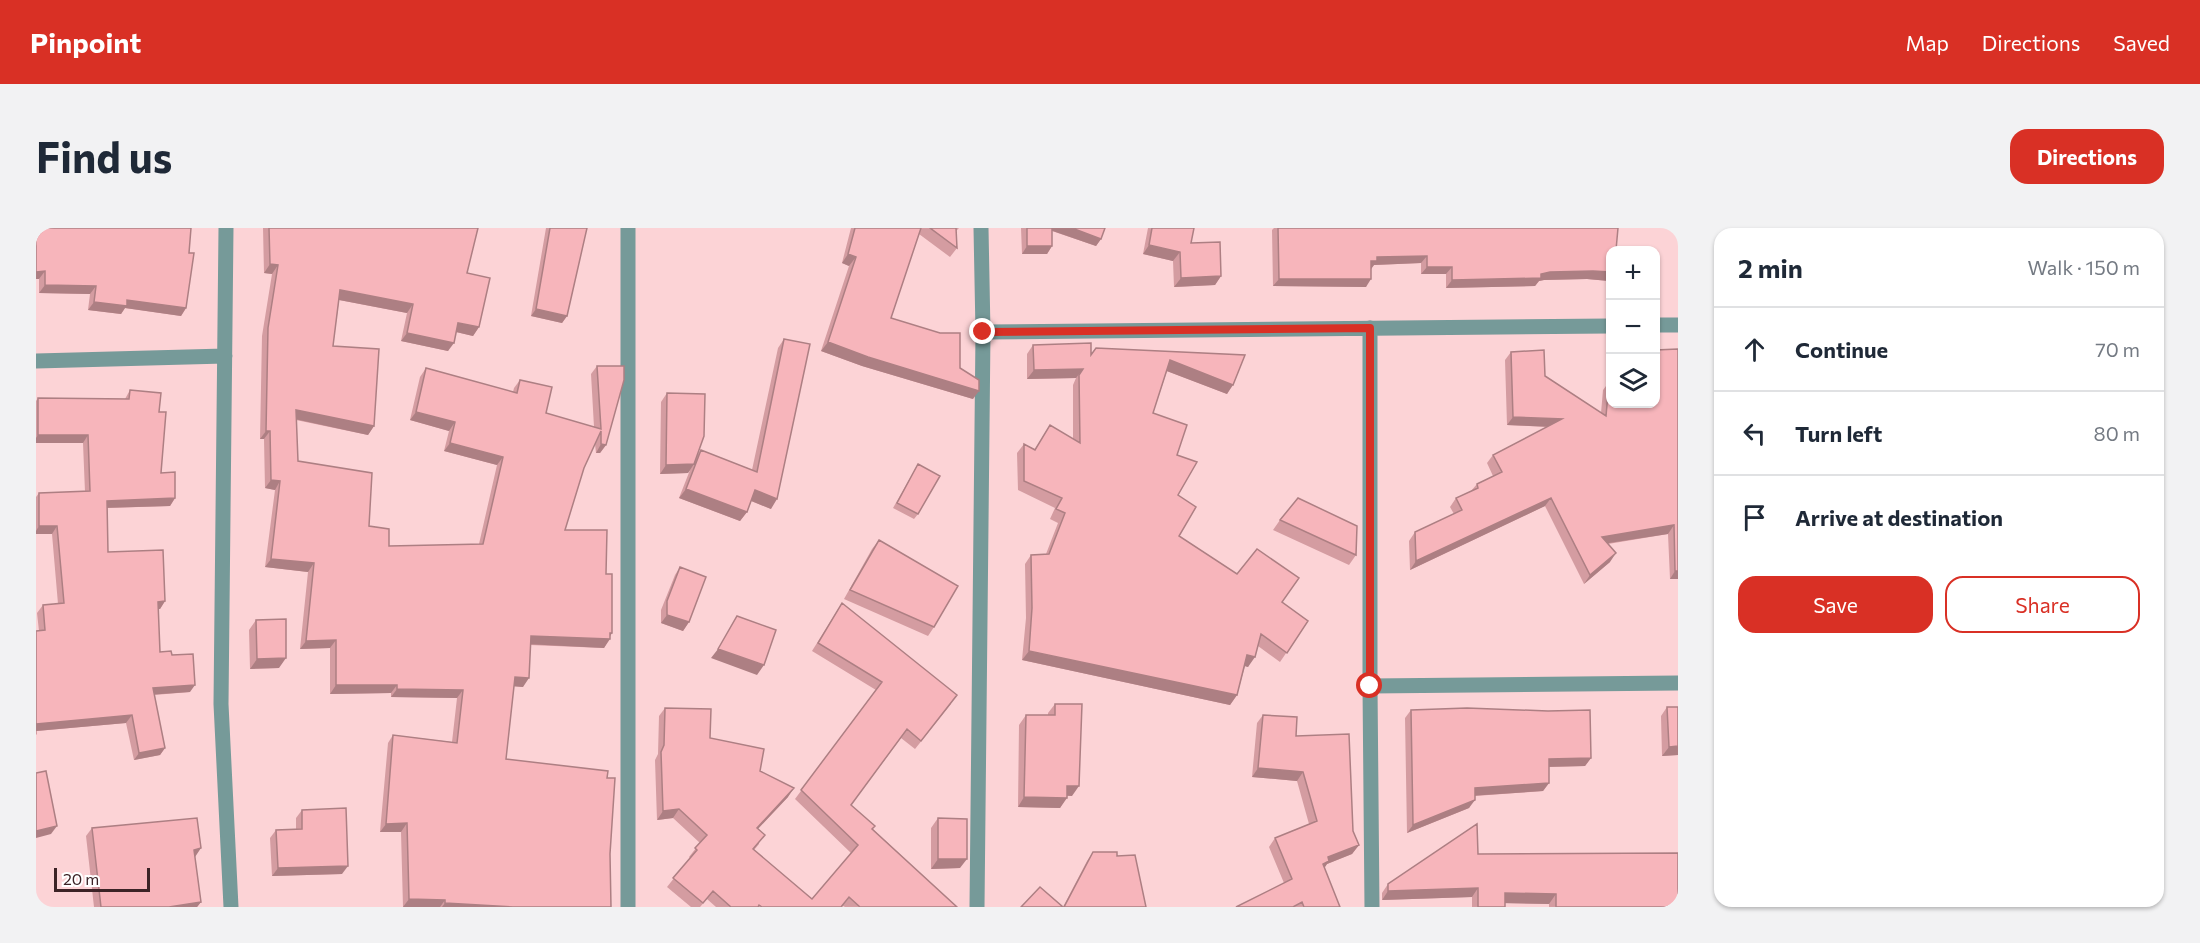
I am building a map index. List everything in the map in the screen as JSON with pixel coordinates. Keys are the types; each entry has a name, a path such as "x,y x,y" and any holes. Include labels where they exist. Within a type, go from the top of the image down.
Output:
{"street":[{"path":"226,228 221,704 231,907"},
{"path":"628,228 628,907"},
{"path":"977,907 983,332 981,228"},
{"path":"1660,325 1678,325"},
{"path":"983,332 1606,326"},
{"path":"1370,328 1372,907"},
{"path":"36,361 225,356"},
{"path":"1370,686 1678,683"}],"building":[{"path":"36,228 191,228 189,253 194,253 186,308 127,300 127,306 94,302 96,286 45,285 45,271 36,272"},
{"path":"269,228 478,228 467,273 490,278 479,327 458,323 454,343 407,333 413,304 340,290 333,346 379,349 374,426 296,410 298,461 372,473 369,526 389,529 389,546 483,544 503,457 450,443 455,422 416,412 426,368 517,393 520,380 552,387 546,413 601,429 597,366 624,366 624,380 606,445 601,444 601,431 584,468 565,530 607,530 606,574 612,574 612,633 610,633 610,639 531,636 529,678 515,677 506,759 608,771 607,778 615,778 610,854 611,907 513,907 409,899 407,823 386,824 393,735 457,743 463,690 397,689 397,685 336,685 336,640 306,641 314,563 271,559 280,481 271,480 270,431 266,431 268,328 278,265 270,264"},
{"path":"550,228 587,228 567,316 536,309"},
{"path":"855,228 921,228 891,318 940,333 960,333 960,368 979,380 979,391 868,357 828,342 856,257 848,254"},
{"path":"930,228 956,228 957,248"},
{"path":"1027,228 1052,228 1052,246 1027,246"},
{"path":"1072,228 1105,228 1101,239"},
{"path":"1152,228 1194,228 1191,243 1220,242 1221,276 1181,278 1180,252 1149,245"},
{"path":"1278,228 1618,228 1616,246 1606,246 1606,272 1550,272 1541,274 1541,278 1452,280 1452,267 1427,267 1427,256 1377,257 1377,261 1371,261 1371,279 1279,279"},
{"path":"784,339 810,344 777,499 755,490 747,512 686,489 701,450 757,472"},
{"path":"1091,343 1091,355 1096,348 1245,355 1233,385 1170,360 1153,413 1187,425 1177,455 1197,462 1178,495 1196,507 1179,536 1237,574 1257,549 1299,578 1282,602 1308,621 1287,653 1261,634 1255,657 1247,655 1237,695 1029,651 1032,608 1031,555 1049,554 1065,513 1056,509 1062,498 1024,481 1024,444 1035,450 1050,425 1080,443 1079,375 1083,369 1034,370 1033,345"},
{"path":"1678,349 1678,571 1675,571 1674,525 1602,537 1616,553 1590,575 1551,498 1416,561 1415,532 1462,510 1456,498 1478,488 1477,484 1502,472 1493,455 1562,419 1513,417 1511,352 1544,350 1545,376 1606,416 1607,408 1660,408 1660,350"},
{"path":"130,390 161,393 159,412 166,412 161,473 175,472 175,498 107,501 108,552 163,550 165,601 158,602 160,652 171,651 172,655 193,654 195,685 153,688 165,748 139,753 132,715 36,724 36,631 45,630 43,605 64,603 57,526 39,526 39,493 90,491 88,435 38,435 38,398 129,399"},
{"path":"667,393 705,394 704,436 694,464 666,465"},
{"path":"918,464 940,476 918,514 897,503"},
{"path":"1298,498 1357,526 1356,555 1280,520"},
{"path":"879,540 958,586 934,627 850,590"},
{"path":"680,567 706,577 689,622 667,615 667,601"},
{"path":"842,603 957,695 921,741 907,729 851,805 875,826 872,829 957,907 860,907 849,897 841,907 762,907 759,905 758,907 731,907 713,891 703,903 673,878 707,835 679,809 663,811 661,752 664,745 665,708 711,709 710,738 764,749 760,771 794,788 757,828 765,835 753,849 812,899 858,845 801,790 882,682 818,643"},
{"path":"737,616 776,630 764,665 718,649"},
{"path":"286,619 286,658 257,659 256,620"},
{"path":"1055,704 1082,704 1079,786 1067,786 1067,798 1024,797 1026,715 1055,715"},
{"path":"1667,707 1678,707 1678,746 1669,747"},
{"path":"1467,708 1590,710 1591,758 1549,759 1549,783 1475,788 1475,800 1413,825 1411,710"},
{"path":"1263,715 1297,717 1296,736 1349,734 1353,831 1359,845 1328,857 1329,861 1323,864 1340,907 1304,907 1302,902 1293,907 1236,907 1292,879 1275,838 1317,821 1303,772 1258,768"},
{"path":"46,771 57,826 36,831 36,773"},
{"path":"346,808 348,866 278,868 276,830 302,829 302,810"},
{"path":"197,818 201,848 194,850 201,902 169,907 101,907 92,828"},
{"path":"938,818 967,819 967,859 938,859"},
{"path":"1477,824 1478,854 1678,853 1678,907 1556,907 1556,894 1505,893 1505,907 1478,907 1478,888 1388,891 1388,884"},
{"path":"1093,852 1117,852 1117,856 1135,855 1146,907 1064,907"},
{"path":"1040,887 1063,907 1021,907"}],"route":[{"path":"983,332 1370,328 1370,686"}]}
